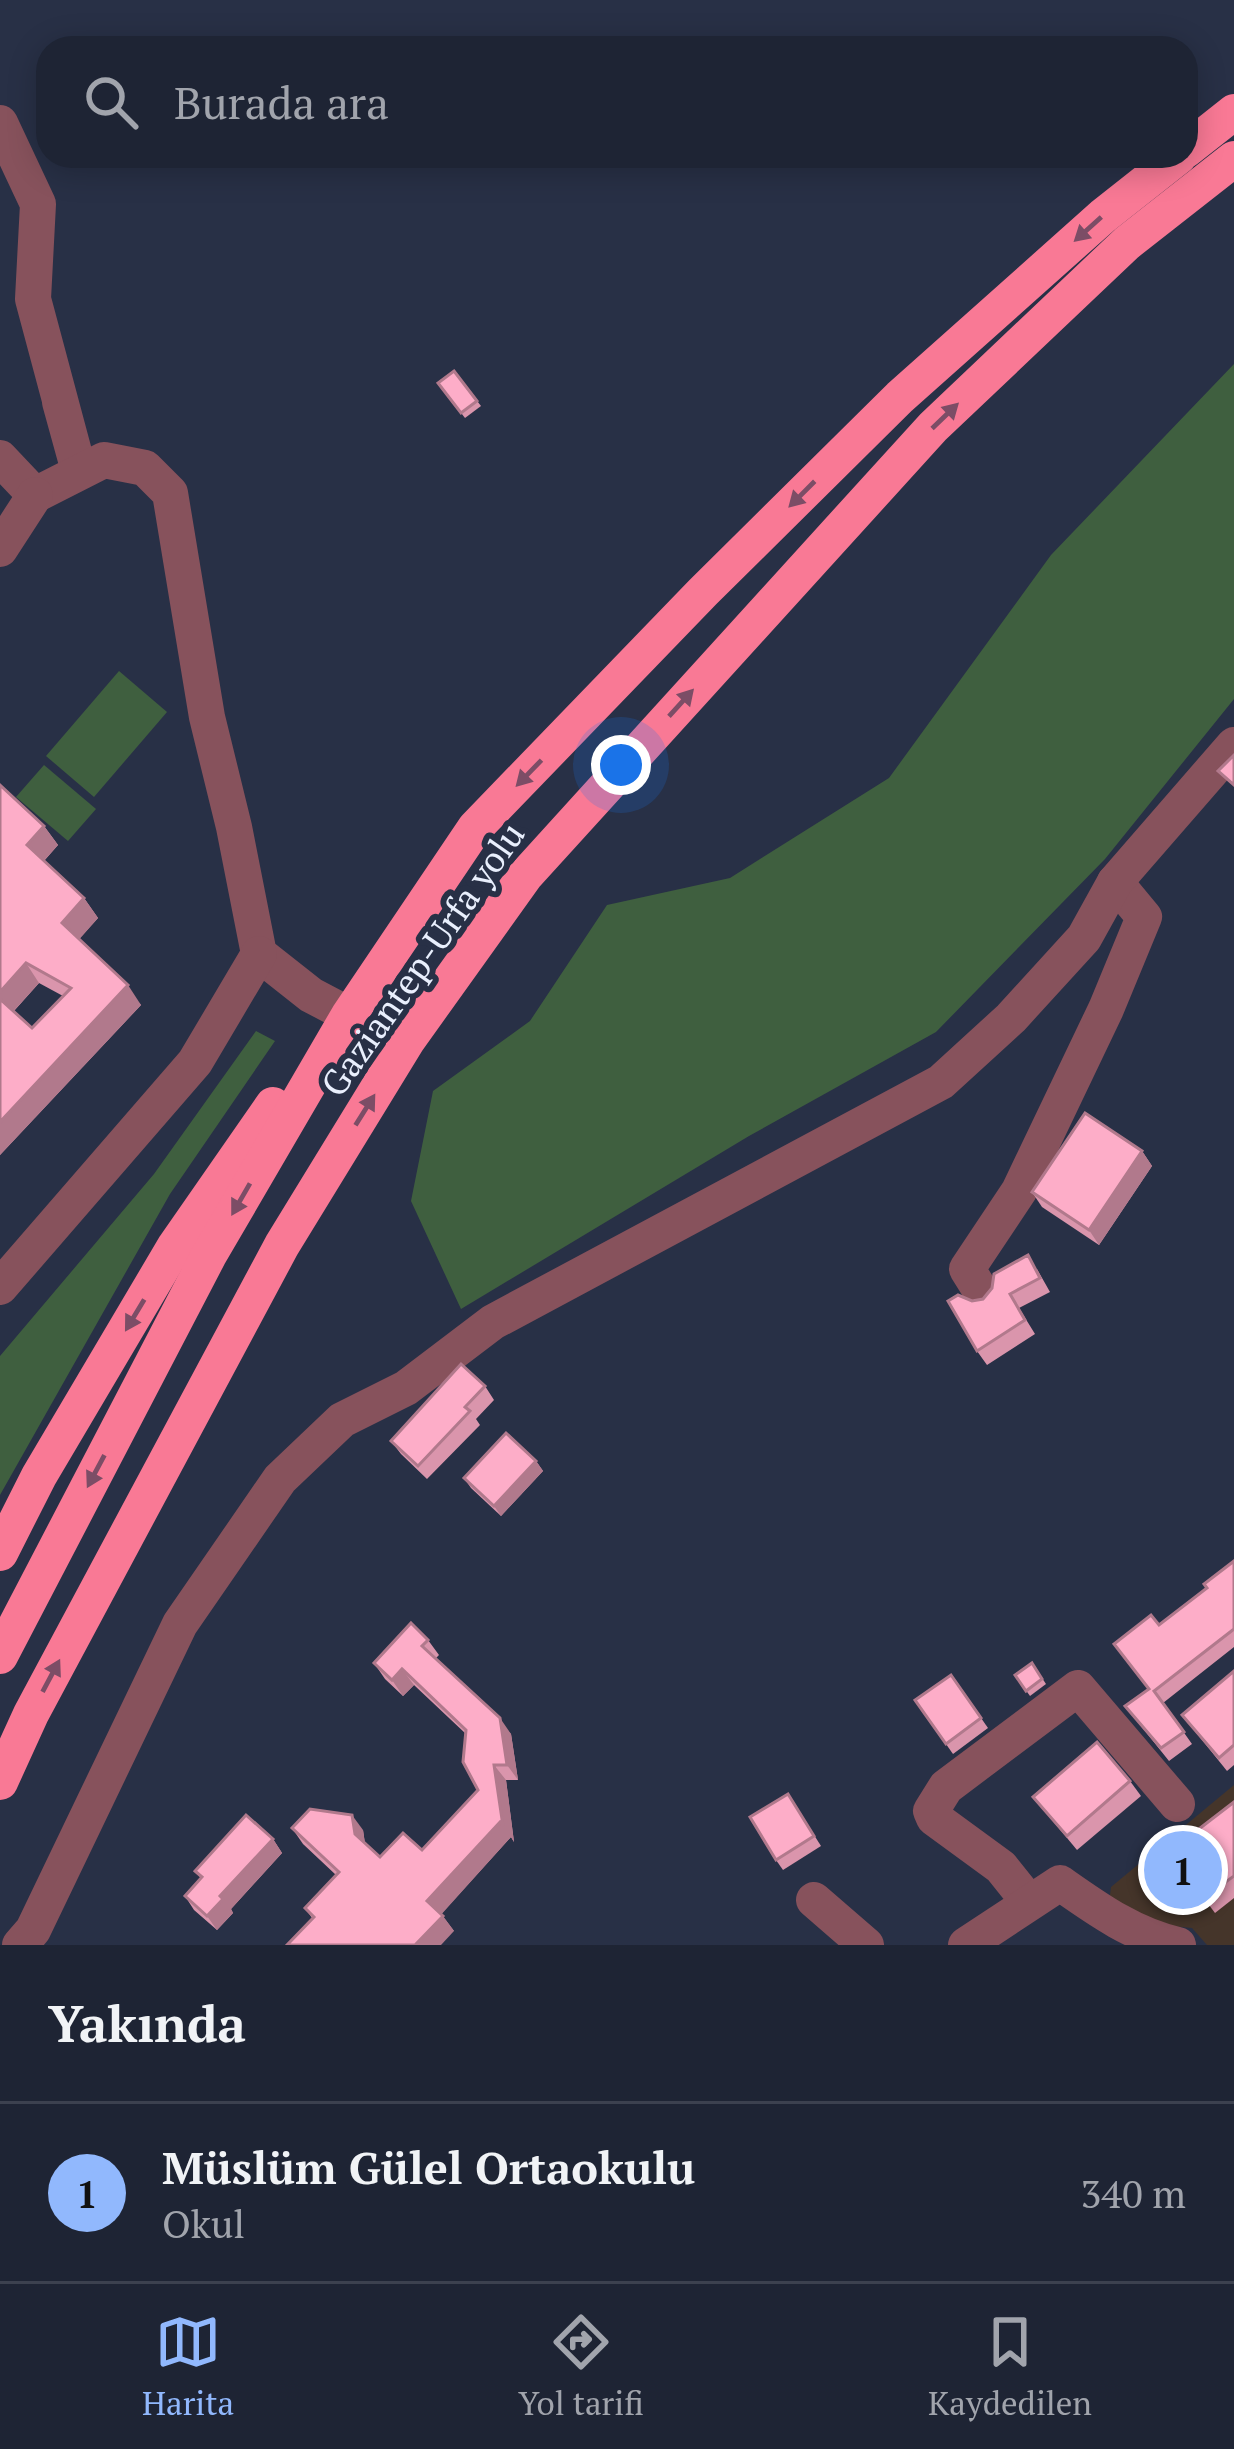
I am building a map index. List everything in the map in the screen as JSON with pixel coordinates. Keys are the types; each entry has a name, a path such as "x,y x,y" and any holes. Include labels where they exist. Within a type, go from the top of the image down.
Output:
{"highway":[{"name":"Gaziantep-Urfa yolu","path":"1198,140 1234,112"},
{"name":"Gaziantep-Urfa yolu","path":"0,1782 31,1714 282,1245 407,1041 525,876 933,428 1127,243 1234,159"},
{"name":"Gaziantep-Urfa yolu","path":"0,1656 209,1255 349,1015 475,829 686,609 900,397 1163,168"},
{"path":"0,1553 175,1246 262,1118 349,1015"}],"street":[{"path":"0,123 38,204 33,299 79,471"},
{"path":"60,402 79,471"},
{"path":"0,458 35,495"},
{"path":"0,549 35,495 104,460 145,468 170,494 207,716 259,954 311,995 349,1015"},
{"path":"20,1945 33,1930 180,1624 280,1479 342,1420 406,1388 493,1322 940,1082 1011,1018 1084,938 1115,882 1234,745"},
{"path":"982,1293 967,1269 1019,1191 1106,1010 1144,917 1115,882"},
{"path":"0,1287 195,1062 259,954"},
{"path":"1029,1902 1001,1867 931,1811 946,1787 1078,1688 1177,1804"},
{"path":"965,1945 1060,1883 1098,1911 1154,1939 1178,1945"},
{"path":"814,1900 866,1945"}],"shaded area":[{"path":"1234,1785 1234,1945 1207,1945 1192,1928 1160,1925 1109,1903 1111,1887"}],"green space":[{"path":"1234,364 1234,699 1105,859 936,1032 749,1136 461,1309 411,1201 433,1091 530,1021 607,905 730,878 889,778 1051,555"},
{"path":"119,671 167,712 94,797 46,756"},
{"path":"44,765 96,809 68,841 16,797"},
{"path":"256,1031 275,1041 170,1194 0,1495 0,1356 154,1174"}],"building":[{"path":"454,371 477,401 461,413 438,383"},
{"path":"1234,755 1234,785 1218,771"},
{"path":"0,785 44,826 27,845 84,898 62,923 128,985 0,1122 0,999 32,1028 71,988 26,963 0,992"},
{"path":"1085,1113 1142,1151 1089,1230 1032,1192"},
{"path":"1028,1255 1040,1278 1010,1294 1025,1320 977,1351 948,1301 958,1295 972,1301 983,1299 992,1288 994,1274"},
{"path":"461,1364 485,1386 465,1407 470,1411 418,1466 391,1441"},
{"path":"506,1433 536,1461 494,1506 464,1478"},
{"path":"1234,1561 1234,1629 1154,1691 1184,1732 1161,1748 1125,1706 1149,1689 1114,1644 1151,1615 1159,1625"},
{"path":"411,1623 428,1640 422,1646 500,1718 507,1765 494,1765 503,1826 500,1822 427,1901 443,1916 415,1945 287,1945 314,1917 305,1908 339,1872 292,1828 310,1809 352,1815 355,1834 380,1857 403,1833 422,1850 478,1790 463,1762 466,1730 402,1669 392,1680 374,1663"},
{"path":"1032,1663 1042,1679 1026,1691 1015,1675"},
{"path":"1234,1671 1234,1745 1219,1758 1182,1715"},
{"path":"951,1675 981,1718 946,1744 915,1700"},
{"path":"1097,1742 1130,1781 1067,1836 1033,1797"},
{"path":"788,1794 814,1836 776,1860 750,1817"},
{"path":"1234,1802 1234,1876 1204,1898 1169,1852"},
{"path":"246,1815 273,1839 207,1916 185,1896 202,1877 195,1871"}],"place":[{"name":"Müslüm Gülel Ortaokulu","path":"1183,1870"}]}
